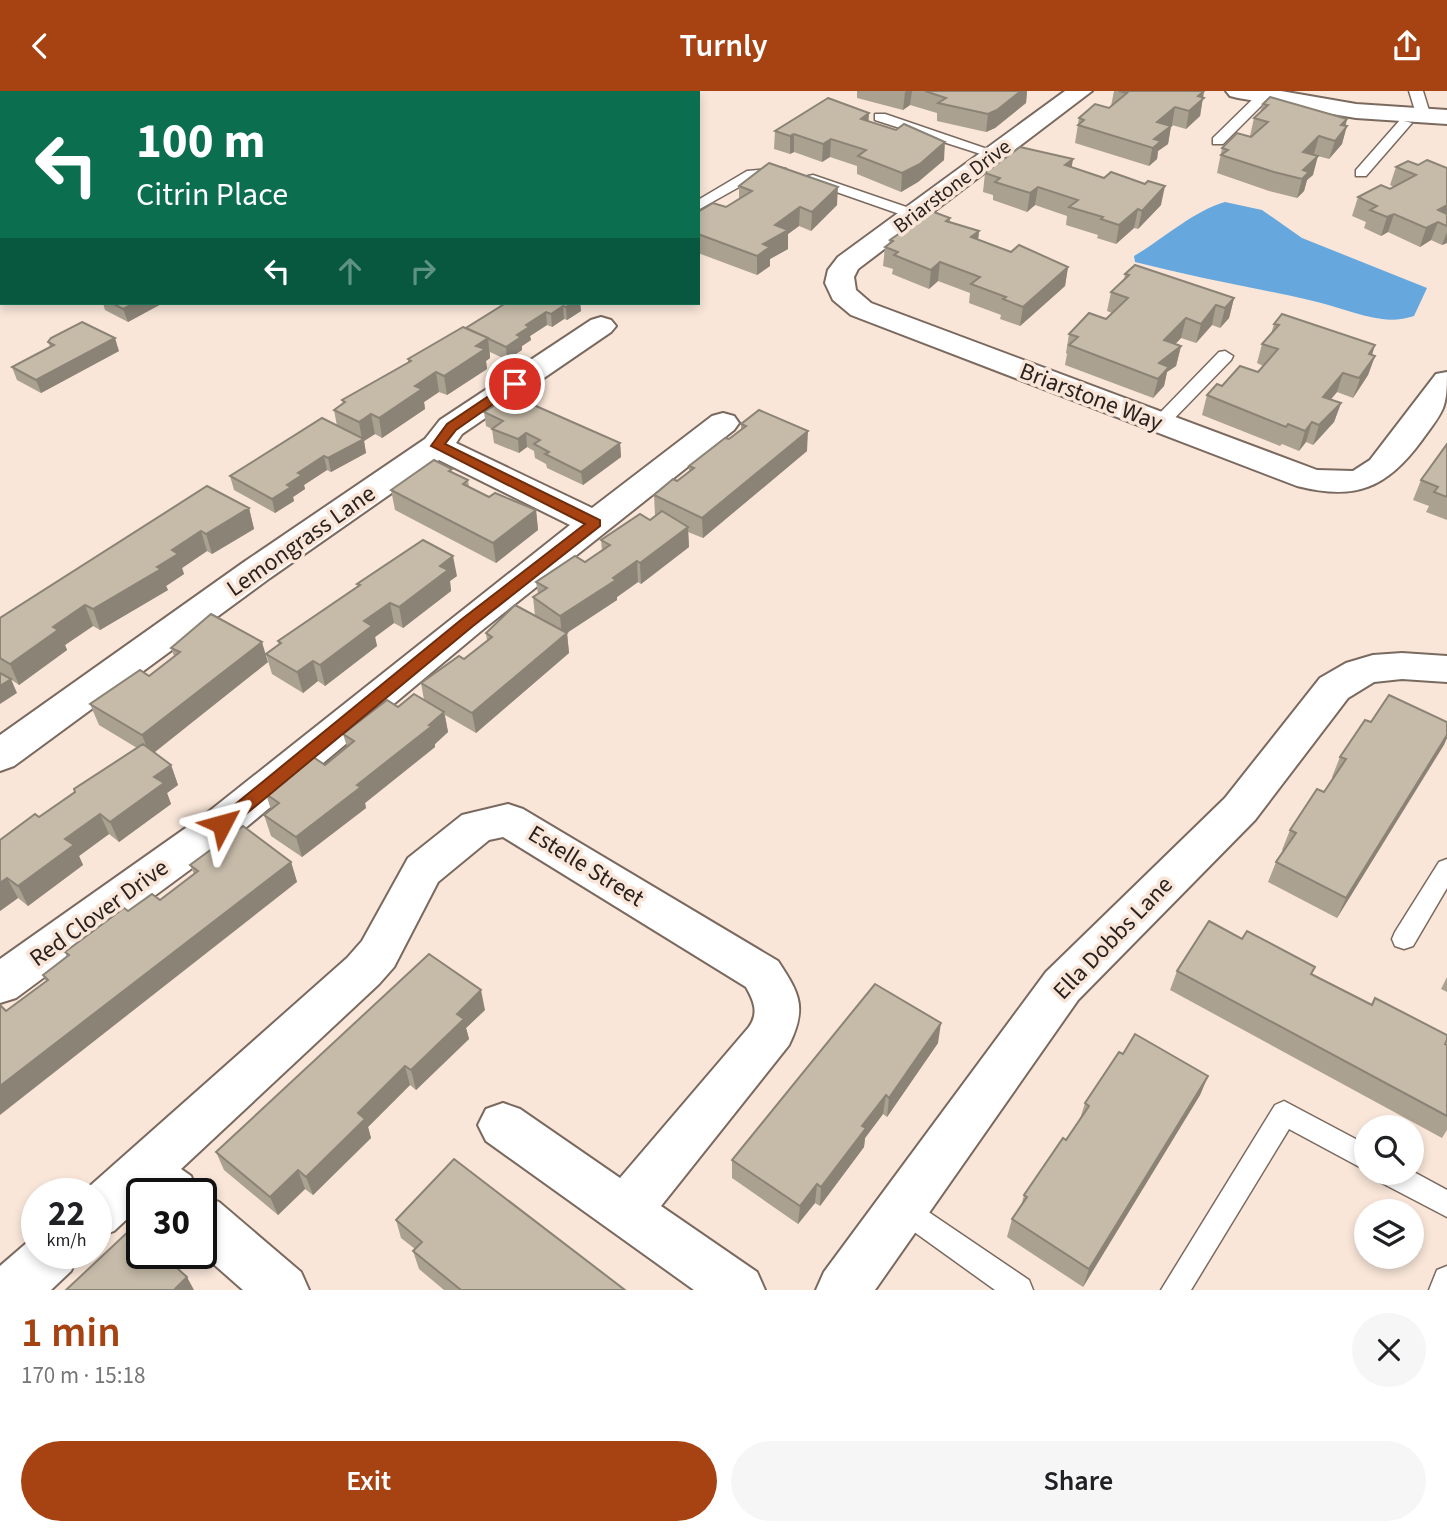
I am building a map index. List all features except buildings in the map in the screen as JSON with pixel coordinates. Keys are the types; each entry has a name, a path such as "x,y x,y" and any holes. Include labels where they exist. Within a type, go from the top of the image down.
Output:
{"street":[{"name":"Briarstone Drive","path":"839,288 839,274 848,263 1080,91"},
{"path":"1250,93 1356,111 1425,119 1447,138"},
{"name":"Briarstone Way","path":"839,288 844,297 860,309 1309,479 1353,481 1371,475 1383,467 1447,381"},
{"name":"Lemongrass Lane","path":"0,756 257,570 438,446 452,427 601,326"},
{"name":"Red Clover Drive","path":"0,984 222,824 467,622 723,423"},
{"path":"438,446 595,523"},
{"name":"Ella Dobbs Lane","path":"843,1290 1062,985 1240,809 1334,688 1358,673 1396,666 1447,669"},
{"name":"Estelle Street","path":"163,1178 378,954 412,886 423,870 477,826 508,820 762,974 772,984 777,998 778,1020 774,1031 625,1211"},
{"path":"503,1125 738,1290"},
{"path":"217,1233 282,1290"},
{"path":"12,1290 35,1269"}],"lane":[{"path":"1360,173 1425,119 1416,91"},
{"path":"1217,141 1250,93"},
{"path":"880,117 995,154"},
{"path":"700,206 743,178 765,171 801,175 913,215"},
{"path":"1160,423 1225,356"},
{"path":"1404,939 1446,871"},
{"path":"1175,1290 1284,1113 1354,1152"},
{"path":"1413,1185 1447,1204"},
{"path":"902,1207 1019,1290"},
{"path":"1443,1290 1447,1280"}],"water":[{"path":"1225,202 1262,210 1302,238 1427,288 1414,316 1394,320 1373,318 1318,302 1135,262 1134,256 1179,226 1202,211"}],"route":[{"path":"222,824 467,622 595,523 438,446 452,427 515,384"}]}
